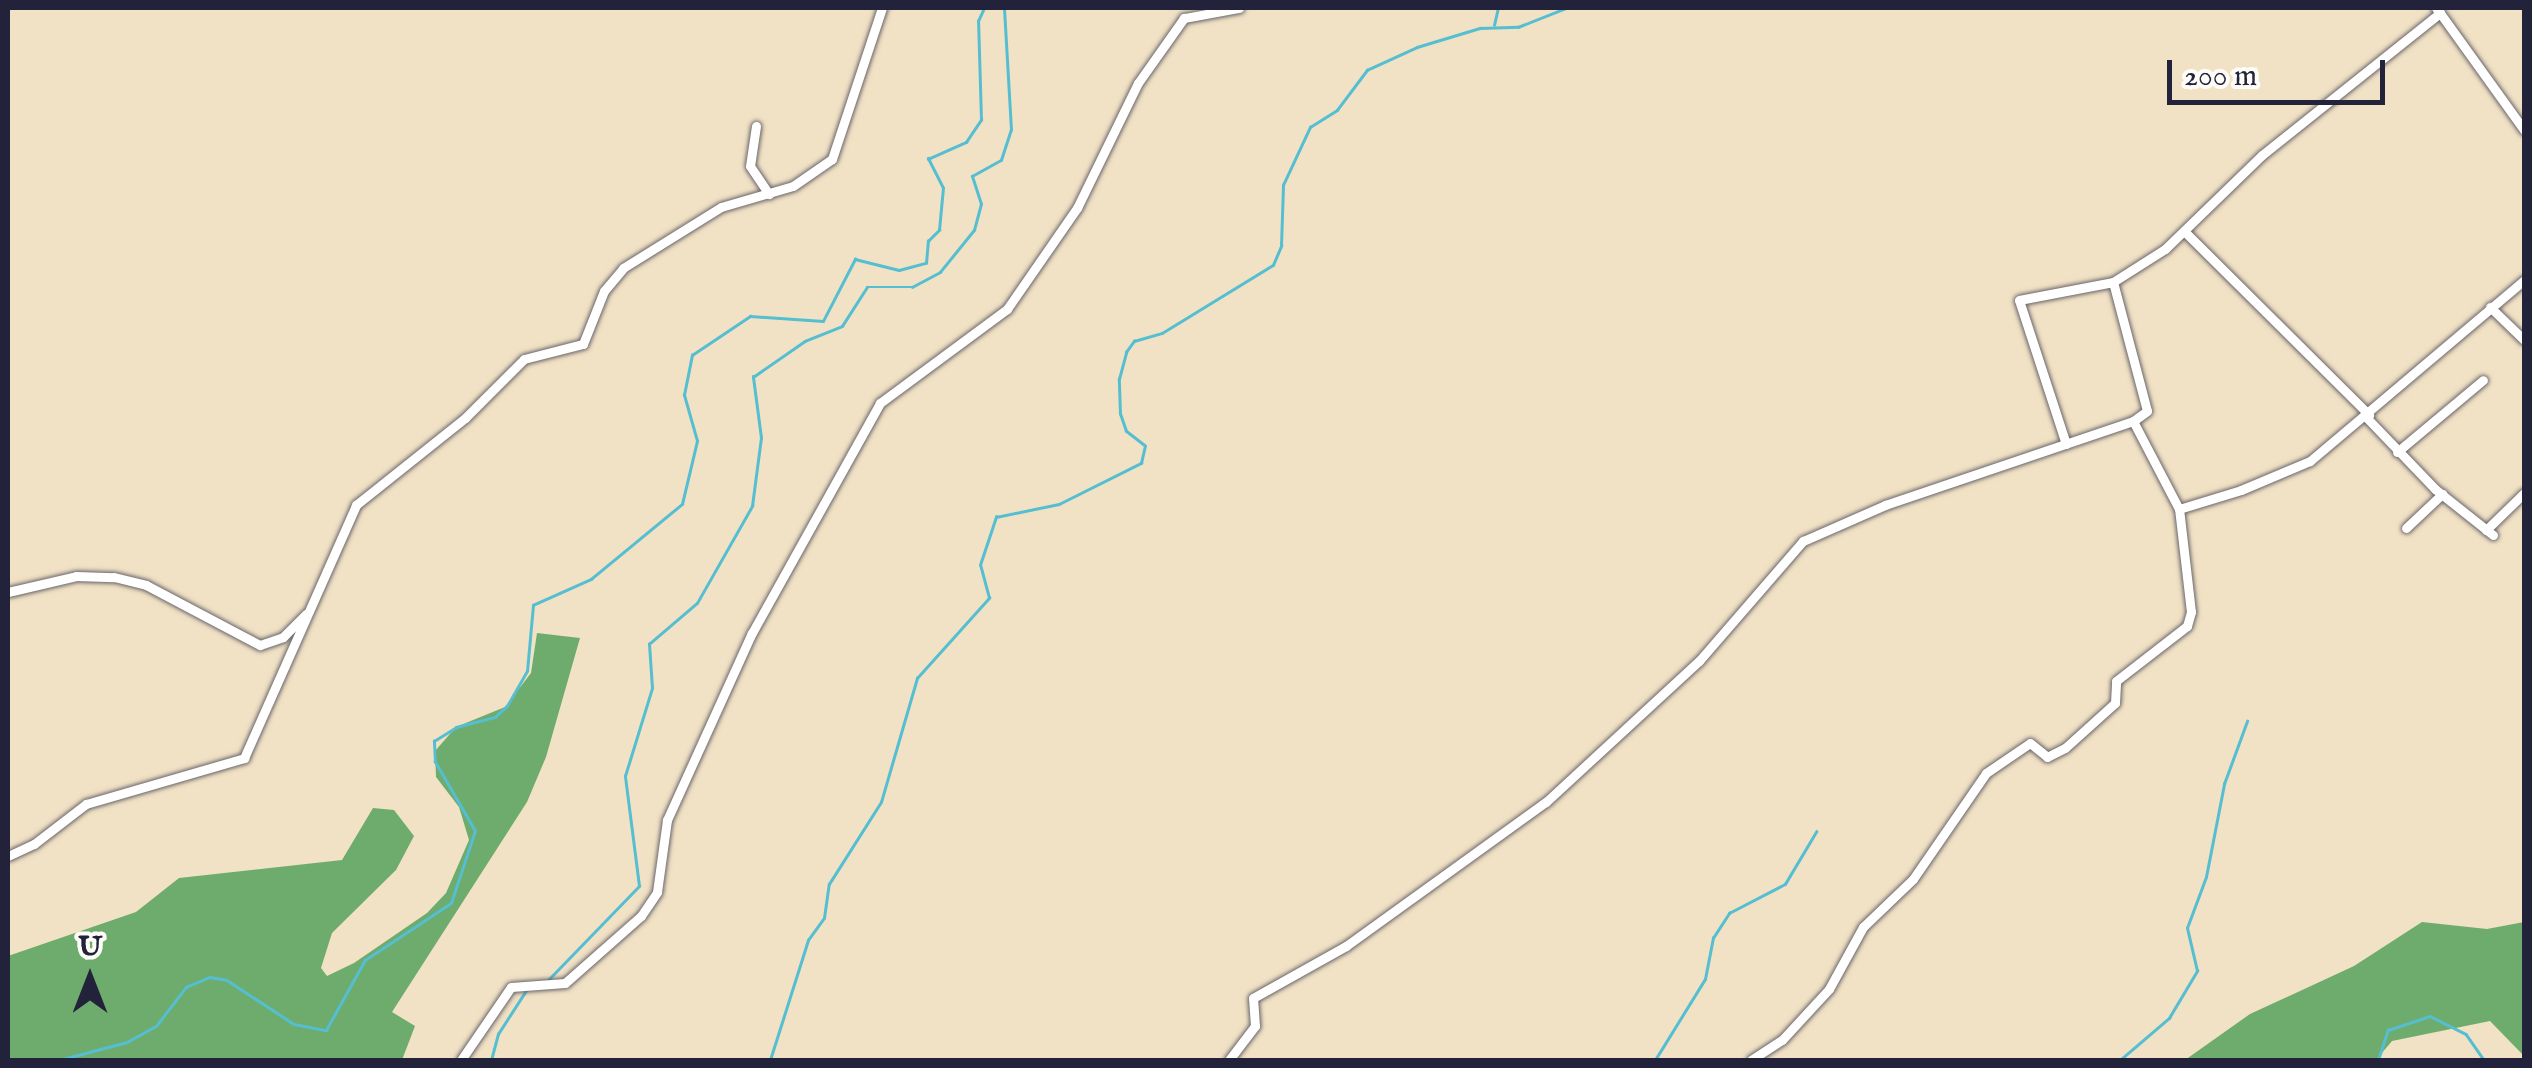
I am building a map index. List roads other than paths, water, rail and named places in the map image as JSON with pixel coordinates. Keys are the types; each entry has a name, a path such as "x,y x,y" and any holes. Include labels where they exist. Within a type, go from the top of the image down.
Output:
{"street":[{"path":"8,856 86,804 244,758 356,506 465,418 524,360 584,344 604,291 623,268 721,208 769,194 810,176 838,150 882,8"},
{"path":"461,1060 512,986 565,983 641,916 657,892 667,820 752,633 880,403 1007,308 1077,208 1138,82 1184,18 1239,8"},
{"path":"2066,444 2017,303 2112,282 2184,231 2262,155 2438,10 2524,130"},
{"path":"756,126 750,166 769,194"},
{"path":"2184,231 2368,416 2397,452 2489,532 2524,493"},
{"path":"2179,509 2278,476 2368,416 2524,280"},
{"path":"1229,1060 1255,1026 1253,998 1376,926 1546,802 1700,660 1802,541 1885,505 2133,420 2147,410 2112,282"},
{"path":"2490,306 2524,340"},
{"path":"2397,452 2483,380"},
{"path":"1751,1060 1782,1040 1829,989 1871,917 1913,879 1986,773 2030,743 2047,757 2065,748 2115,703 2116,681 2187,626 2192,612 2179,509 2133,420"},
{"path":"2406,528 2442,494"},
{"path":"8,592 76,576 114,577 146,585 260,645 282,637 308,613"}],"waterway":[{"path":"59,1060 127,1042 156,1026 186,987 210,977 227,980 294,1024 326,1030 365,960 451,903 475,831 435,762 434,741 456,727 495,717 507,706 527,671 533,605 591,579 682,504 697,441 684,395 692,355 750,316 823,321 855,259 899,270 926,263 928,241 939,230 943,188 928,159 966,142 981,120 978,21 984,8"},
{"path":"548,980 639,886 625,776 652,688 649,644 697,603 752,506 761,438 753,377 805,341 842,326 867,287 912,287 940,272 974,230 981,204 972,176 1001,160 1011,130 1004,8"},
{"path":"1494,25 1498,8"},
{"path":"770,1060 808,940 824,918 829,884 881,802 917,678 989,598 980,565 996,517 1059,504 1141,463 1145,446 1126,431 1120,414 1119,379 1126,352 1134,341 1162,333 1273,265 1281,246 1283,185 1310,127 1337,110 1367,70 1417,47 1480,28 1518,27 1566,8"},
{"path":"2120,1060 2169,1018 2197,971 2187,928 2206,877 2224,784 2247,721"},
{"path":"1655,1060 1705,979 1713,938 1729,913 1785,884 1816,832"},
{"path":"491,1060 498,1034 527,989"},
{"path":"2378,1060 2388,1030 2430,1016 2466,1034 2484,1060"}]}
